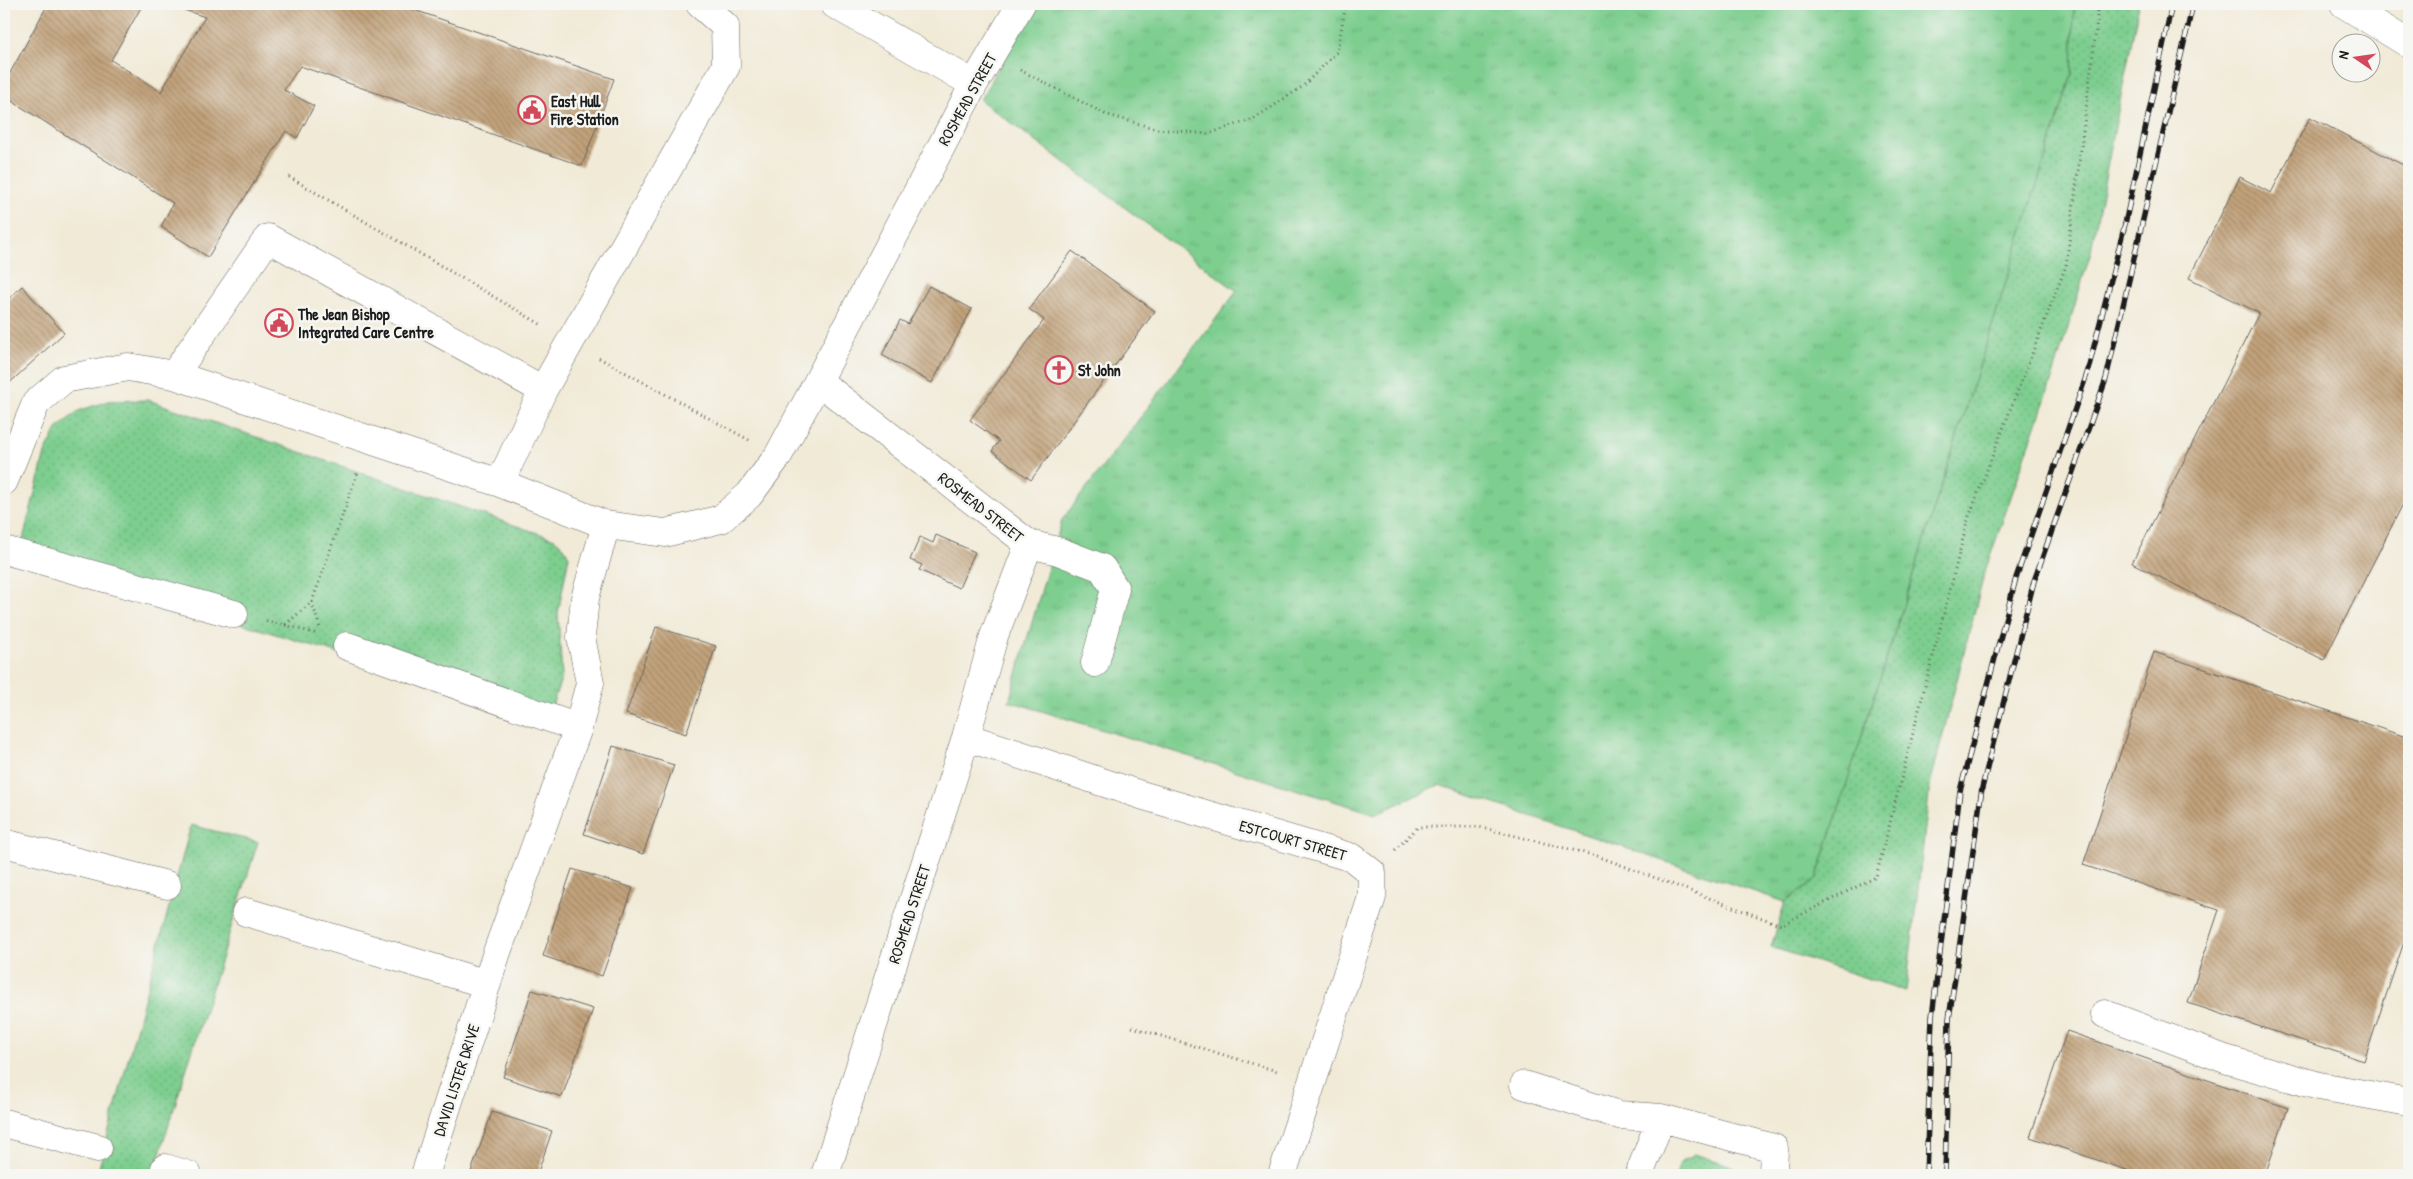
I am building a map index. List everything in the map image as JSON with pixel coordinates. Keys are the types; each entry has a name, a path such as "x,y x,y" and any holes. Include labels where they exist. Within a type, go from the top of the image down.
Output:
{"street":[{"path":"500,483 543,390 726,66 725,26 700,4"},
{"path":"834,4 974,84"},
{"name":"ROSMEAD STREET","path":"825,1175 966,737 994,636 1029,544 818,381 974,84 1020,4"},
{"path":"2344,4 2409,44"},
{"path":"174,374 268,238 543,390"},
{"path":"4,481 36,403 64,380 128,367 174,374 500,483 606,525 665,534 720,519 748,495 778,456 818,381"},
{"name":"DAVID LISTER DRIVE","path":"425,1175 487,984 578,728 590,682 581,637 585,598 606,525"},
{"path":"1029,544 1058,551 1102,568 1115,589 1095,663"},
{"path":"4,550 234,614"},
{"path":"335,641 578,728"},
{"name":"ESTCOURT STREET","path":"966,737 1141,795 1353,858 1372,873"},
{"path":"4,843 167,885"},
{"path":"1282,1175 1372,897 1372,873"},
{"path":"246,912 487,984"},
{"path":"2104,1014 2225,1059 2319,1086 2409,1102"},
{"path":"1524,1085 1618,1115 1661,1118 1774,1148 1773,1175"},
{"path":"1639,1175 1661,1118"},
{"path":"4,1123 98,1148"}],"path":[{"path":"991,54 1105,114 1157,129 1207,134 1254,119 1303,86 1337,52 1346,4"},
{"path":"1372,873 1418,827 1479,826 1596,856 1782,925 1876,877 1968,519 2066,266 2097,22 2097,4"},
{"path":"288,177 571,342 778,456"},
{"path":"284,625 312,602 369,440"},
{"path":"234,614 284,625 335,641"},
{"path":"1132,1027 1312,1082"}],"green space":[{"path":"1036,4 2074,4 2072,74 1816,880 1785,902 1439,785 1376,814 1009,701 1062,520 1237,291 980,100"},
{"path":"2074,4 2139,4 2090,255 2052,380 1985,571 1930,785 1906,991 1771,947 1785,902 1816,880 2072,74"},
{"path":"148,400 555,539 564,547 569,556 558,613 562,676 548,718 19,555 45,453 57,429 78,411 108,401"},
{"path":"191,825 258,842 153,1175 97,1175"},
{"path":"1694,1154 1732,1166 1743,1175 1676,1175 1680,1163"}],"building":[{"path":"48,4 143,4 111,60 161,92 205,17 167,4 397,4 614,79 582,166 300,66 284,90 314,106 297,138 286,131 208,257 161,227 173,203 4,96 4,84"},
{"path":"2310,117 2409,168 2409,492 2324,660 2132,563 2259,313 2189,278 2240,177 2271,193"},
{"name":"St John","path":"1072,251 1155,311 1031,480 992,451 999,441 970,420 1044,320 1029,309"},
{"path":"22,286 64,333 4,388 4,303"},
{"path":"929,286 972,309 932,383 882,355 900,320 908,324"},
{"path":"936,535 975,552 959,588 919,570 922,565 910,560 920,537 933,543"},
{"path":"656,627 716,646 686,734 626,714"},
{"path":"2154,652 2409,738 2409,927 2364,1061 2188,1003 2219,910 2083,865"},
{"path":"613,746 674,765 643,854 584,834"},
{"path":"572,869 633,888 602,976 543,956"},
{"path":"532,990 593,1009 562,1097 503,1077"},
{"path":"2067,1031 2288,1108 2265,1175 2141,1175 2030,1137"},
{"path":"492,1112 552,1131 537,1175 470,1175"}],"railway":[{"path":"1926,1175 1932,1017 1960,791 2016,578 2087,374 2125,224 2172,4"},
{"path":"1945,1175 1949,1019 1982,788 2034,581 2106,379 2193,4"}],"place":[{"name":"East Hull Fire Station","path":"532,110"},
{"name":"The Jean Bishop Integrated Care Centre","path":"279,323"},
{"name":"St John","path":"1059,370"}]}
